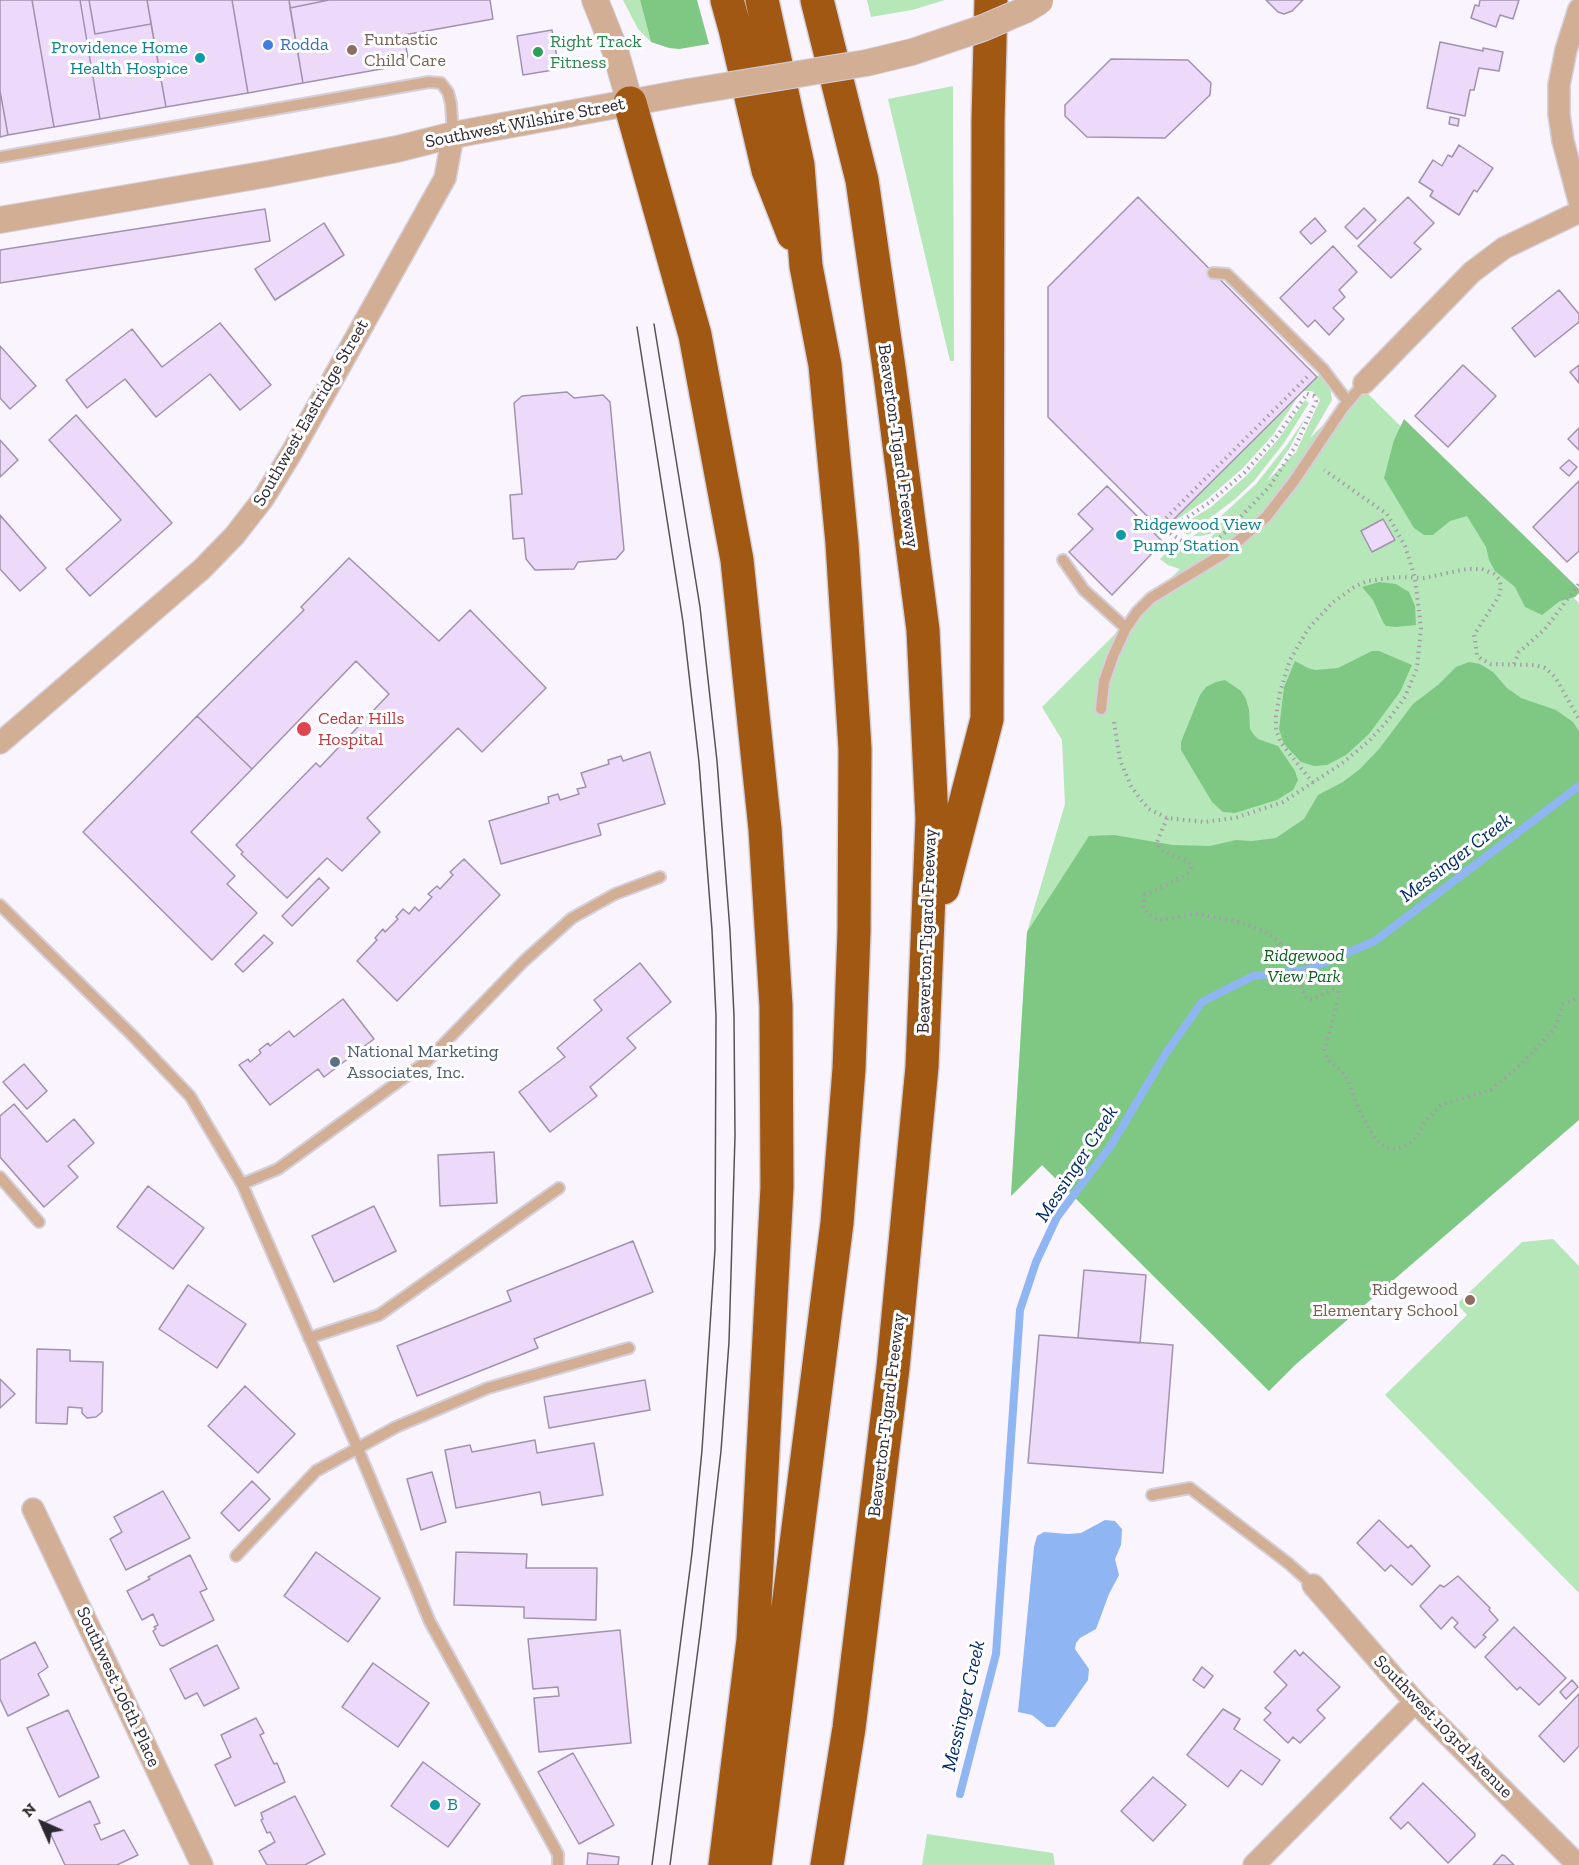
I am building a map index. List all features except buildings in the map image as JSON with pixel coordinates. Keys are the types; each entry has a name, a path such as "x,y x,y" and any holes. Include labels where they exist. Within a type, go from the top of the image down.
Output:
{"highway":[{"path":"727,0 768,170 806,266"},
{"path":"755,1865 837,1223 849,1069 855,931 855,749 842,543 825,365 806,266 798,165 762,0"},
{"name":"Beaverton-Tigard Freeway","path":"817,0 862,180 890,375 923,630 932,819 922,1067 893,1368 849,1728 826,1865"},
{"path":"927,948 987,719 988,122 991,0"},
{"path":"630,103 695,335 737,560 765,829 776,1006 777,1187 753,1640 725,1865"}],"street":[{"path":"595,0 615,50 630,103"},
{"name":"Southwest Wilshire Street","path":"0,220 267,174 397,149 453,135 688,92 866,63 912,52 983,28 1041,1"},
{"path":"1579,9 1566,50 1559,85 1559,114 1563,141 1579,201"},
{"name":"Southwest Eastridge Street","path":"0,743 202,569 235,535 263,499 292,452 445,178 453,135"},
{"path":"1364,383 1472,272 1504,248 1579,212"},
{"name":"Southwest 106th Place","path":"33,1509 202,1865"},
{"name":"Southwest 103rd Avenue","path":"1312,1585 1415,1702 1578,1865"},
{"path":"1254,1865 1415,1702"}],"lane":[{"path":"0,157 429,82 441,83 448,92 453,135"},
{"path":"1214,273 1227,274 1323,369 1348,402"},
{"path":"1101,709 1104,682 1113,656 1126,628 1137,612 1151,598 1199,570 1242,540 1266,518 1364,383"},
{"path":"1063,560 1083,590 1126,628"},
{"path":"242,1184 278,1169 427,1061 524,961 572,918 615,894 660,878"},
{"path":"0,905 133,1036 190,1096 242,1184 358,1449 430,1622 558,1854 558,1865"},
{"path":"0,1177 39,1222"},
{"path":"309,1338 380,1315 559,1188"},
{"path":"236,1556 316,1471 396,1427 488,1388 629,1348"},
{"path":"1152,1495 1190,1488 1288,1563 1312,1585"}],"path":[{"path":"1172,527 1165,519 1309,375"},
{"path":"1195,545 1174,537 1167,531 1210,502 1245,472 1277,436 1304,395 1311,394 1316,401 1312,414 1283,467 1257,501 1220,537"},
{"path":"1222,452 1227,457"},
{"path":"1101,709 1116,725 1120,760 1136,794 1149,808 1167,818 1204,822 1234,818 1283,802 1344,762 1370,740 1405,697 1417,668 1420,648 1419,606 1415,578 1405,546 1387,514 1308,460"},
{"path":"1172,503 1176,508"},
{"path":"1313,783 1288,755 1276,730 1280,692 1290,660 1308,629 1332,603 1354,587 1367,581 1382,578 1415,578 1467,569 1482,569 1494,574 1501,586 1499,596 1474,635 1473,642 1477,655 1486,662 1535,665 1545,668 1555,677 1579,719"},
{"path":"1514,664 1519,652 1545,629 1579,584"},
{"path":"1167,818 1157,842 1159,848 1187,861 1192,866 1189,872 1182,877 1145,895 1144,910 1157,920 1198,914 1231,920 1263,930 1277,940 1307,999 1333,990 1338,991 1340,995 1325,1050 1328,1060 1342,1071 1375,1139 1386,1148 1396,1149 1408,1145 1418,1135 1425,1121 1440,1106 1491,1090 1521,1064 1555,1028 1559,1010 1563,1004 1579,998"}],"green space":[{"path":"623,0 640,0 651,42 638,29"},
{"path":"640,0 697,0 709,44 679,49 651,42"},
{"path":"867,0 945,0 912,10 871,17"},
{"path":"953,86 954,361 950,361 888,99"},
{"name":"Ridgewood View Park","path":"1321,373 1330,387 1332,400 1310,438 1361,387 1579,603 1579,1080 1269,1391 1042,1165 1011,1196 1027,932 1065,804 1062,740 1042,707 1180,569 1160,559 1176,543 1201,547 1225,523 1213,533 1193,536 1220,517 1256,484 1306,417 1289,449 1267,481 1296,452 1320,400 1312,391 1303,391"},
{"path":"1299,395 1273,435 1242,469 1206,500 1176,520 1175,518"},
{"path":"1305,400 1309,403 1284,443 1254,481 1235,499 1188,535 1177,528 1211,507 1247,475 1279,438"},
{"path":"1404,419 1579,589 1575,597 1560,601 1542,615 1525,607 1515,587 1495,571 1486,547 1467,516 1450,521 1433,535 1424,535 1414,528 1384,478 1394,440"},
{"path":"1379,582 1396,584 1409,592 1415,606 1416,625 1386,626 1373,600 1362,587"},
{"path":"1372,651 1379,651 1412,665 1400,692 1369,734 1346,755 1327,765 1314,766 1301,762 1284,744 1279,729 1284,687 1295,661 1315,670 1338,668"},
{"name":"Ridgewood View Park","path":"1469,662 1480,664 1493,672 1507,688 1521,698 1556,710 1573,722 1579,731 1579,1120 1295,1365 1269,1391 1042,1165 1011,1196 1027,932 1089,836 1114,835 1173,845 1210,846 1236,840 1276,838 1304,819 1318,795 1343,782 1360,769 1379,749 1413,704 1438,685 1456,667"},
{"path":"1225,680 1241,691 1246,699 1250,729 1254,735 1258,739 1278,746 1295,771 1298,780 1293,790 1277,800 1235,813 1223,812 1212,802 1181,750 1181,742 1200,695 1206,687"},
{"path":"1553,1239 1579,1266 1579,1593 1385,1395 1467,1315 1457,1304 1522,1242"},
{"path":"927,1834 1053,1853 1055,1865 922,1865"}],"water":[{"path":"1105,1520 1115,1521 1122,1529 1121,1545 1115,1559 1119,1575 1096,1629 1080,1638 1076,1643 1075,1649 1089,1669 1088,1680 1055,1727 1047,1727 1032,1715 1018,1712 1034,1547 1037,1536 1044,1532 1081,1533"}],"waterway":[{"name":"Messinger Creek","path":"960,1794 996,1654 1020,1310 1036,1262 1057,1217 1112,1144 1166,1053 1202,1002 1253,976 1307,970 1375,941 1579,786"}],"tram line":[{"path":"654,324 700,607 717,761 734,1016 735,1136 729,1342 721,1451 670,1865"},
{"path":"637,327 683,622 699,762 716,1016 715,1249 702,1450 692,1553 652,1865"}],"place":[{"name":"Rodda","path":"268,45"},
{"name":"Funtastic Child Care","path":"352,50"},
{"name":"Right Track Fitness","path":"538,52"},
{"name":"Providence Home Health Hospice","path":"200,58"},
{"name":"Ridgewood View Pump Station","path":"1121,535"},
{"name":"Cedar Hills Hospital","path":"304,729"},
{"name":"National Marketing Associates, Inc.","path":"335,1062"},
{"name":"Ridgewood Elementary School","path":"1470,1300"},
{"name":"B","path":"435,1805"}]}
